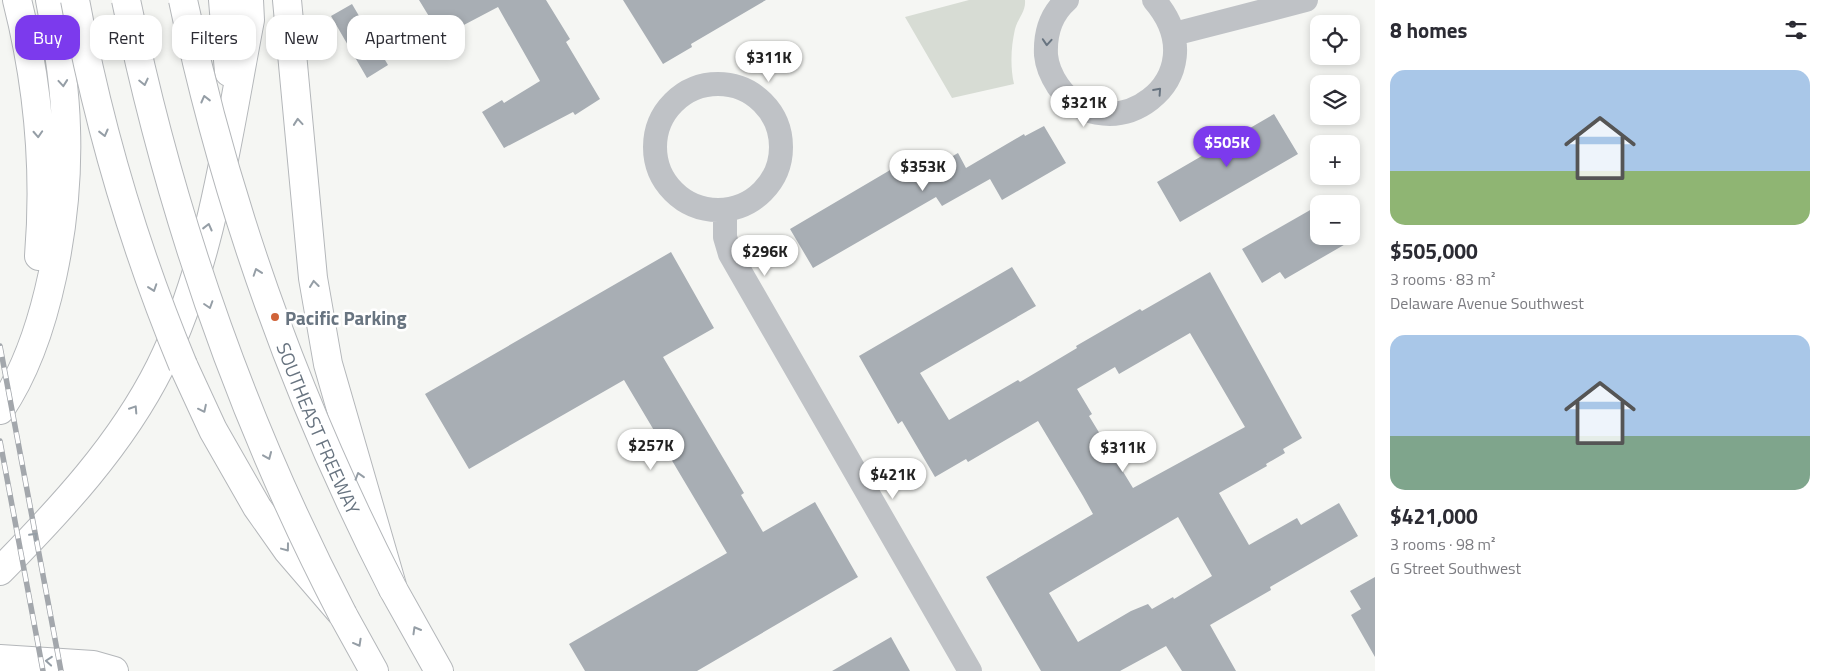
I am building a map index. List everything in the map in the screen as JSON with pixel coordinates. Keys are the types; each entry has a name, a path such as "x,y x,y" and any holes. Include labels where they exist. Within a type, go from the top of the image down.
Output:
{"highway":[{"path":"7,400 34,297 41,210 35,93 28,43 17,0"},
{"path":"7,400 43,317 62,207 66,129 60,56 50,0"},
{"path":"75,0 93,85 117,179 141,254 183,365 220,444 257,507 288,552 343,615"},
{"path":"126,0 162,154 220,336 274,472 343,615 374,671"},
{"name":"SOUTHEAST FREEWAY","path":"183,0 214,133 256,271 290,363 326,449 393,589 439,671"},
{"path":"287,0 319,322 339,408 393,589"},
{"path":"0,571 61,509 104,455 160,367 183,308 201,251 229,128 237,11"},
{"path":"0,659 93,664 114,671"}],"street":[{"path":"1067,0 1051,22 1046,40 1046,60 1052,78 1064,94 1079,105 1098,112 1114,114 1130,111 1145,104 1157,94 1167,81 1173,66 1176,50 1174,34 1166,14 1154,0"},
{"path":"1174,34 1306,0"},
{"path":"722,84 736,86 750,92 764,103 774,117 780,133 782,150 779,167 771,182 760,195 746,204 725,210 704,208 680,197 667,184 659,168 655,151 660,122 668,108 679,98 706,85 722,84"},
{"path":"725,210 725,237 730,254 970,671"}],"shaded area":[{"path":"969,0 1025,0 1024,8 1015,29 1013,43 1014,84 952,98 905,17"}],"building":[{"path":"419,0 546,0 570,39 566,42 600,99 575,115 573,112 504,148 482,112 502,100 504,103 540,81 498,7 465,24 465,15 428,15"},
{"path":"623,0 766,0 691,44 692,47 663,64"},
{"path":"352,4 358,15 347,15 347,44 337,26 337,15 333,15"},
{"path":"357,60 385,60 388,65 367,78"},
{"path":"1274,114 1298,154 1180,222 1157,182"},
{"path":"1044,126 1066,163 1002,200 990,179 942,206 936,197 813,268 790,229 914,156 920,166 934,157 939,164 958,153 966,168 1024,134 1025,136"},
{"path":"1310,210 1310,245 1344,245 1285,279 1280,272 1262,283 1242,249"},
{"path":"671,252 714,328 663,357 744,493 741,495 763,532 815,502 858,577 697,671 585,671 569,644 727,553 624,380 469,469 425,394"},
{"path":"1012,267 1036,306 920,373 949,420 1018,380 1020,382 1077,348 1076,346 1140,309 1142,311 1210,272 1302,438 1283,449 1285,453 1266,464 1267,466 1219,493 1249,545 1297,518 1301,525 1339,503 1358,536 1270,587 1271,590 1210,625 1236,671 1182,671 1166,646 1120,671 1041,671 986,577 1093,514 1083,496 1038,421 968,462 966,459 935,477 902,421 898,424 859,356","holes":["1190,333 1245,427 1133,488 1089,416 1092,414 1077,389 1115,367 1119,374","1178,517 1212,576 1174,599 1173,597 1152,609 1148,604 1131,611 1078,642 1049,593"]},
{"path":"1375,577 1375,657 1351,615 1361,609 1350,591"},
{"path":"891,637 910,671 832,671"}],"railway":[{"path":"0,346 61,671"},
{"path":"0,441 43,671"}],"place":[{"name":"Pacific Parking","path":"275,317"}]}
